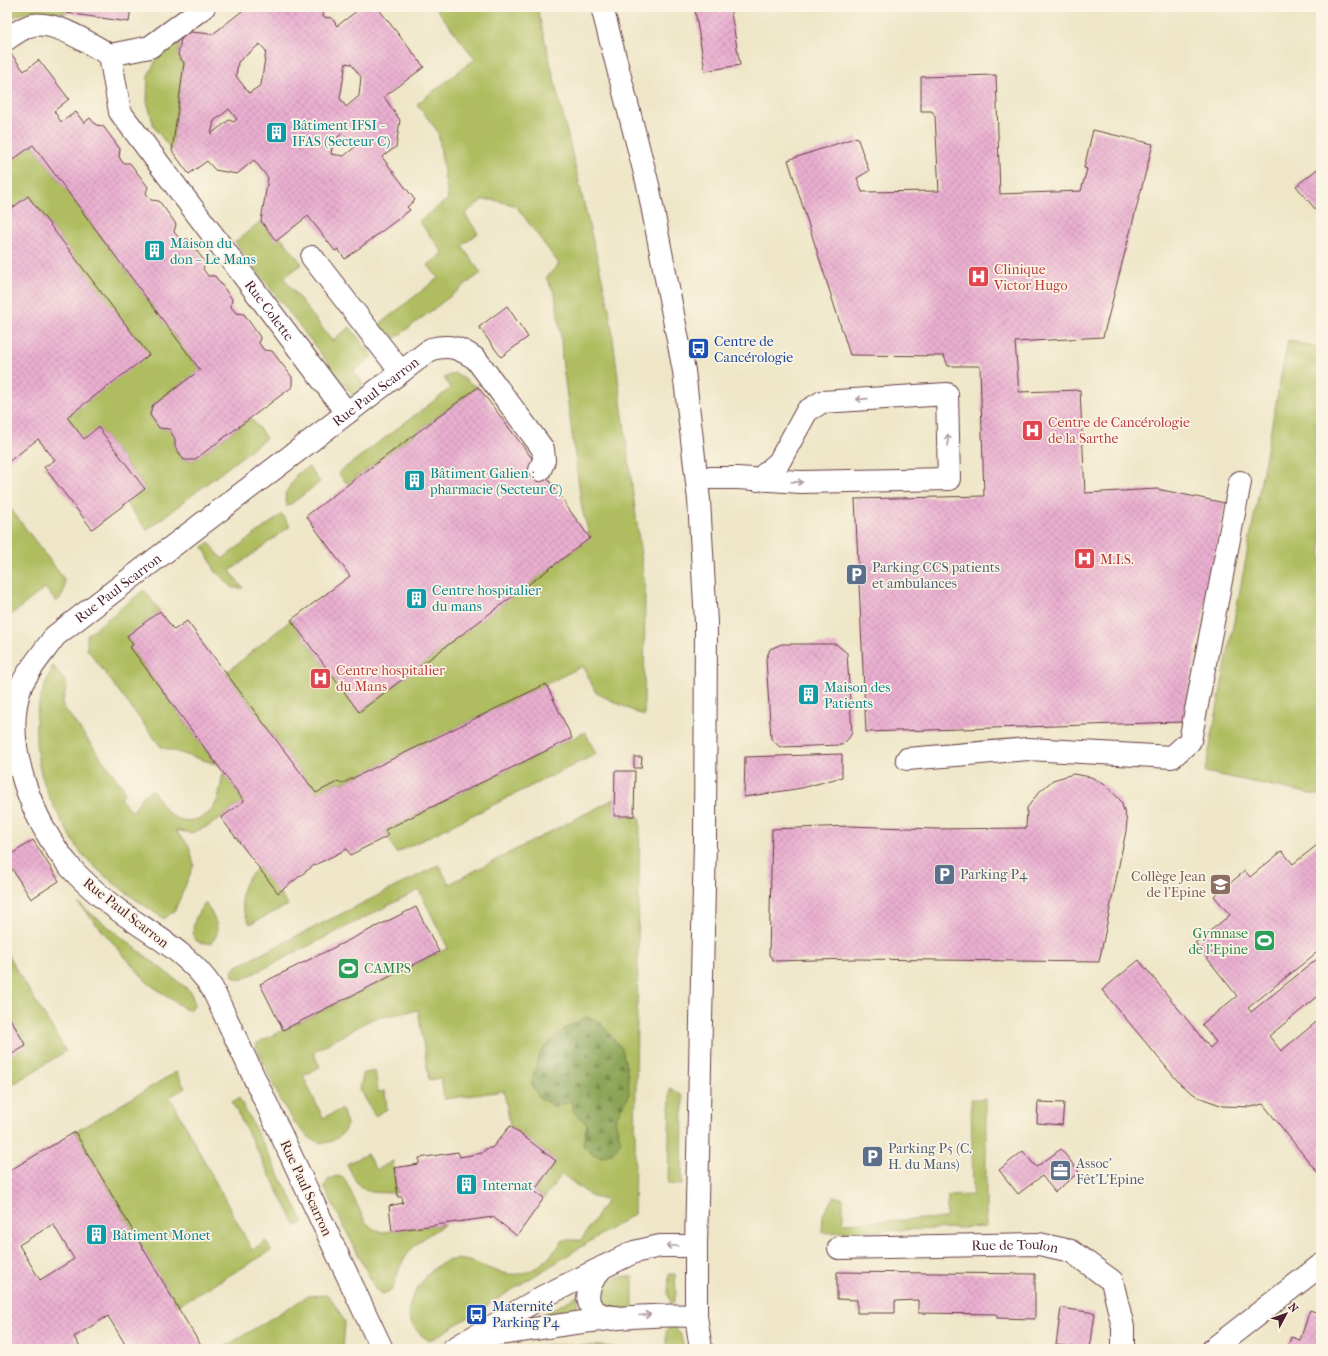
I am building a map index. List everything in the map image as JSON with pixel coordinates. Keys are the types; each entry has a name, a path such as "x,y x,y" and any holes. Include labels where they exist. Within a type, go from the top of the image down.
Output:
{"street":[{"path":"7,39 29,26 46,25 72,35 110,55 150,47 204,7"},
{"path":"602,7 648,185 684,371 697,478 706,622 706,841 696,1246 696,1316 701,1349"},
{"name":"Rue Colette","path":"110,55 120,112 348,413"},
{"path":"312,257 401,372"},
{"name":"Rue Paul Scarron","path":"382,1349 212,988 199,971 180,954 92,889 71,868 39,818 26,795 15,757 13,726 16,703 21,686 55,636 431,349 443,346 455,348 466,352 476,359 543,449 544,460 540,470"},
{"path":"697,478 737,478 758,480 801,482 949,478 947,394 822,402 807,411 779,462 758,480"},
{"path":"907,759 1028,749 1172,757 1190,741 1240,482"},
{"name":"Rue de Toulon","path":"839,1248 1039,1244 1071,1251 1112,1281 1123,1327 1123,1349"},
{"path":"461,1344 542,1297 634,1252 649,1248 696,1246"},
{"path":"1212,1349 1321,1265"},
{"path":"604,1266 594,1275 587,1290 588,1302 593,1310 603,1316 619,1317"},
{"path":"461,1344 595,1319 659,1314 696,1316"}],"green space":[{"path":"7,7 67,7 66,13 28,13 14,16 7,20"},
{"path":"435,7 537,7 609,308 645,586 644,716 596,693 583,666 341,784 339,781 316,793 226,673 291,620 359,712 590,538 582,509 555,294 546,278 559,264 516,206 494,200 482,200 465,214 478,233 462,246 481,273 390,342 377,326 438,278 428,265 443,253 419,221 448,199 438,132 417,104 475,59"},
{"path":"181,39 178,55 184,63 172,151 154,127 147,101 148,76 156,60"},
{"path":"33,145 200,370 152,405 150,415 159,428 169,429 175,439 175,448 183,460 194,460 251,418 266,438 147,530 126,503 145,488 99,428 84,439 67,417 148,355 28,196 7,212 7,164"},
{"path":"261,221 276,241 281,237 302,264 284,278 332,341 350,327 373,356 353,371 365,386 354,397 235,242"},
{"path":"1288,340 1321,349 1321,796 1205,772"},
{"path":"455,373 478,387 347,484 338,473 451,388 444,378"},
{"path":"309,467 320,482 287,507 285,494 297,474"},
{"path":"7,504 64,579 65,586 63,594 56,602 45,588 7,618"},
{"path":"282,514 290,526 230,571 243,588 233,588 216,572 203,547 209,542 222,559"},
{"path":"144,590 160,611 127,636 133,645 130,647 216,764 161,747 87,649 87,635"},
{"path":"53,666 67,684 62,705 125,790 121,800 133,812 142,797 152,789 160,803 171,815 183,820 196,820 208,814 216,803 223,773 244,801 209,826 191,833 175,830 189,846 194,865 175,910 164,919 113,883 85,857 74,843 51,802 39,764 36,721 42,693"},
{"path":"585,732 596,754 396,853 385,830"},
{"path":"614,799 614,816 640,817 634,1214 430,1341 423,1337 414,1327 410,1320 409,1308 415,1292 434,1269 447,1261 460,1260 473,1262 499,1272 513,1274 527,1272 538,1267 547,1259 563,1240 581,1240 607,1200 592,1197 562,1174 544,1198 534,1191 556,1161 510,1126 504,1091 444,1099 441,1078 429,1080 418,1010 372,1019 313,1052 320,1067 303,1076 323,1118 342,1109 347,1124 343,1133 333,1141 317,1141 305,1134 294,1121 284,1105 255,1044 448,948 419,890 241,980 233,976 232,971 235,967 439,865 449,884"},
{"path":"259,867 288,905 250,924 243,908 243,887 247,880"},
{"path":"78,903 190,991 195,1004 189,1010 185,1009 148,983"},
{"path":"205,903 216,923 217,934 210,943 200,943 194,939 193,929 199,911"},
{"path":"7,954 66,1051 7,1088 7,1057 26,1045 7,1013"},
{"path":"586,1017 599,1021 622,1049 628,1075 629,1094 615,1120 621,1142 613,1152 602,1157 592,1154 583,1145 587,1124 573,1112 571,1101 555,1107 539,1097 531,1083 541,1051 566,1028"},
{"path":"375,1070 378,1092 385,1091 387,1109 375,1116 360,1089 363,1074"},
{"path":"176,1072 185,1088 170,1097 252,1250 266,1241 271,1251 177,1306 75,1132"},
{"path":"670,1088 683,1096 682,1185 668,1184"},
{"path":"239,1098 304,1222 296,1226 232,1102"},
{"path":"971,1099 986,1099 986,1227 822,1233 823,1214 834,1197 843,1198 843,1223 946,1218 948,1196 973,1195"},
{"path":"367,1154 376,1170 393,1161 397,1193 371,1192 365,1190 356,1182 347,1164"},
{"path":"337,1176 344,1178 365,1221 372,1228 382,1232 445,1224 416,1244 401,1264 392,1290 383,1294 376,1290 324,1187 329,1179"},
{"path":"669,1274 675,1274 676,1294 673,1304 671,1304 668,1294"},
{"path":"621,1276 633,1277 633,1308 610,1310 602,1302 600,1292 601,1284"},
{"path":"329,1295 345,1322 343,1349 221,1349 308,1296"},
{"path":"579,1295 576,1313 538,1317"},
{"path":"671,1324 680,1332 684,1349 666,1349 666,1332"},
{"path":"548,1345 606,1346 622,1349 527,1349"}],"building":[{"path":"67,7 131,7 129,22 66,13"},
{"name":"Bâtiment IFSI - IFAS (Secteur C)","path":"243,7 324,7 323,17 332,18 337,26 362,7 377,7 424,67 384,97 400,120 396,147 382,157 415,200 407,207 410,210 345,259 338,249 335,251 308,216 276,241 261,221 268,178 254,160 237,174 215,170 207,161 189,174 172,151 184,63 178,55 181,39 190,32 213,34 242,11","holes":["260,44 266,51 261,85 249,93 236,76 238,62","346,63 351,64 361,77 359,96 346,107 340,98","229,109 237,119 234,122 229,120 211,134 214,121","343,133 355,147 344,156 331,154 333,141"]},
{"path":"712,7 730,7 740,65 705,71 695,10"},
{"name":"Maison du don – Le Mans","path":"12,55 24,71 39,60 69,99 54,111 61,122 76,112 84,123 90,118 96,125 103,126 120,149 119,157 123,163 130,163 148,187 146,193 151,200 159,201 176,224 174,232 180,239 188,239 205,262 203,269 208,276 215,276 232,299 231,307 236,313 244,314 260,337 259,343 264,350 272,351 292,377 292,387 194,460 184,460 175,447 175,439 169,429 159,428 150,415 152,406 200,370 33,145 7,164 7,59"},
{"name":"Centre de Cancérologie de la Sarthe","path":"996,75 1000,194 1081,191 1087,169 1084,168 1093,130 1153,144 1103,337 1015,342 1019,392 1080,390 1085,493 1157,489 1225,503 1182,722 866,732 855,499 984,496 980,366 948,366 944,356 850,355 788,160 857,137 869,171 857,178 862,192 939,191 935,116 932,111 921,111 921,77"},
{"path":"1321,166 1321,216 1296,186"},
{"path":"28,196 149,355 67,417 84,439 98,427 145,489 92,529 44,467 55,460 38,439 7,463 7,404 11,401 7,396 7,212"},
{"path":"507,306 528,337 501,357 479,327"},
{"name":"Centre hospitalier du mans","path":"478,387 566,503 565,504 590,538 359,712 291,620 350,576 306,516"},
{"path":"160,611 174,630 187,621 316,793 339,781 341,784 546,684 572,738 385,830 388,836 350,855 347,849 313,866 278,893 221,818 244,801 130,647 133,645 127,636"},
{"name":"Maison des Patients","path":"782,644 836,644 847,653 852,733 842,745 780,747 771,739 766,659 770,649"},
{"path":"842,754 842,777 802,788 744,797 745,757"},
{"path":"634,757 642,757 641,768 634,768"},
{"path":"615,771 635,771 634,816 614,816"},
{"name":"Parking P4","path":"1073,774 1091,777 1107,786 1121,801 1127,821 1099,962 855,959 774,961 769,955 772,829 849,826 936,829 1026,828 1027,808 1039,792 1053,780"},
{"path":"33,840 59,881 31,899 7,861 7,857"},
{"path":"1321,842 1321,949 1248,1008 1251,1012 1321,956 1321,994 1269,1036 1281,1051 1320,1019 1321,1020 1321,1177 1263,1104 1251,1107 1223,1106 1198,1097 1181,1085 1102,990 1139,960 1210,1048 1216,1042 1202,1024 1237,996 1195,943 1230,915 1214,896 1245,871 1250,877 1282,851 1293,864"},
{"name":"CAMPS","path":"416,907 439,952 283,1030 260,984"},
{"path":"7,1013 26,1046 7,1057"},
{"path":"1038,1102 1064,1103 1062,1125 1037,1123"},
{"name":"Internat","path":"510,1126 556,1161 534,1191 544,1198 517,1236 493,1217 392,1231 389,1206 403,1203 402,1197 398,1197 394,1168 419,1164 419,1158 458,1152 460,1157 482,1153 487,1148 492,1148"},
{"name":"Bâtiment Monet","path":"75,1132 203,1349 128,1349 108,1316 74,1337 81,1349 7,1349 7,1172","holes":["53,1224 74,1259 40,1280 19,1245"]},
{"path":"1061,1149 1079,1172 1055,1192 1042,1176 1018,1194 999,1170 1023,1151 1036,1167"},
{"path":"837,1272 1035,1274 1035,1319 997,1318 997,1314 918,1313 918,1300 895,1301 895,1313 857,1313 857,1300 837,1299"},
{"path":"1061,1308 1095,1313 1090,1349 1056,1345"},
{"path":"1310,1310 1321,1314 1320,1349 1287,1349 1291,1337 1300,1340"}],"place":[{"name":"Bâtiment IFSI - IFAS (Secteur C)","path":"277,133"},
{"name":"Maison du don – Le Mans","path":"154,251"},
{"name":"Clinique Victor Hugo","path":"978,277"},
{"name":"Centre de Cancérologie","path":"698,349"},
{"name":"Centre de Cancérologie de la Sarthe","path":"1032,430"},
{"name":"Bâtiment Galien : pharmacie (Secteur C)","path":"414,481"},
{"name":"M.I.S.","path":"1084,559"},
{"name":"Parking CCS patients et ambulances","path":"857,575"},
{"name":"Centre hospitalier du mans","path":"416,598"},
{"name":"Centre hospitalier du Mans","path":"321,678"},
{"name":"Maison des Patients","path":"809,695"},
{"name":"Parking P4","path":"944,874"},
{"name":"Collège Jean de l'Epine","path":"1221,884"},
{"name":"Gymnase de l'Epine","path":"1264,941"},
{"name":"CAMPS","path":"349,968"},
{"name":"Parking P5 (C. H. du Mans)","path":"873,1156"},
{"name":"Assoc' Fêt'L'Epine","path":"1061,1171"},
{"name":"Internat","path":"467,1185"},
{"name":"Bâtiment Monet","path":"97,1235"},
{"name":"Maternité Parking P4","path":"477,1314"}]}
